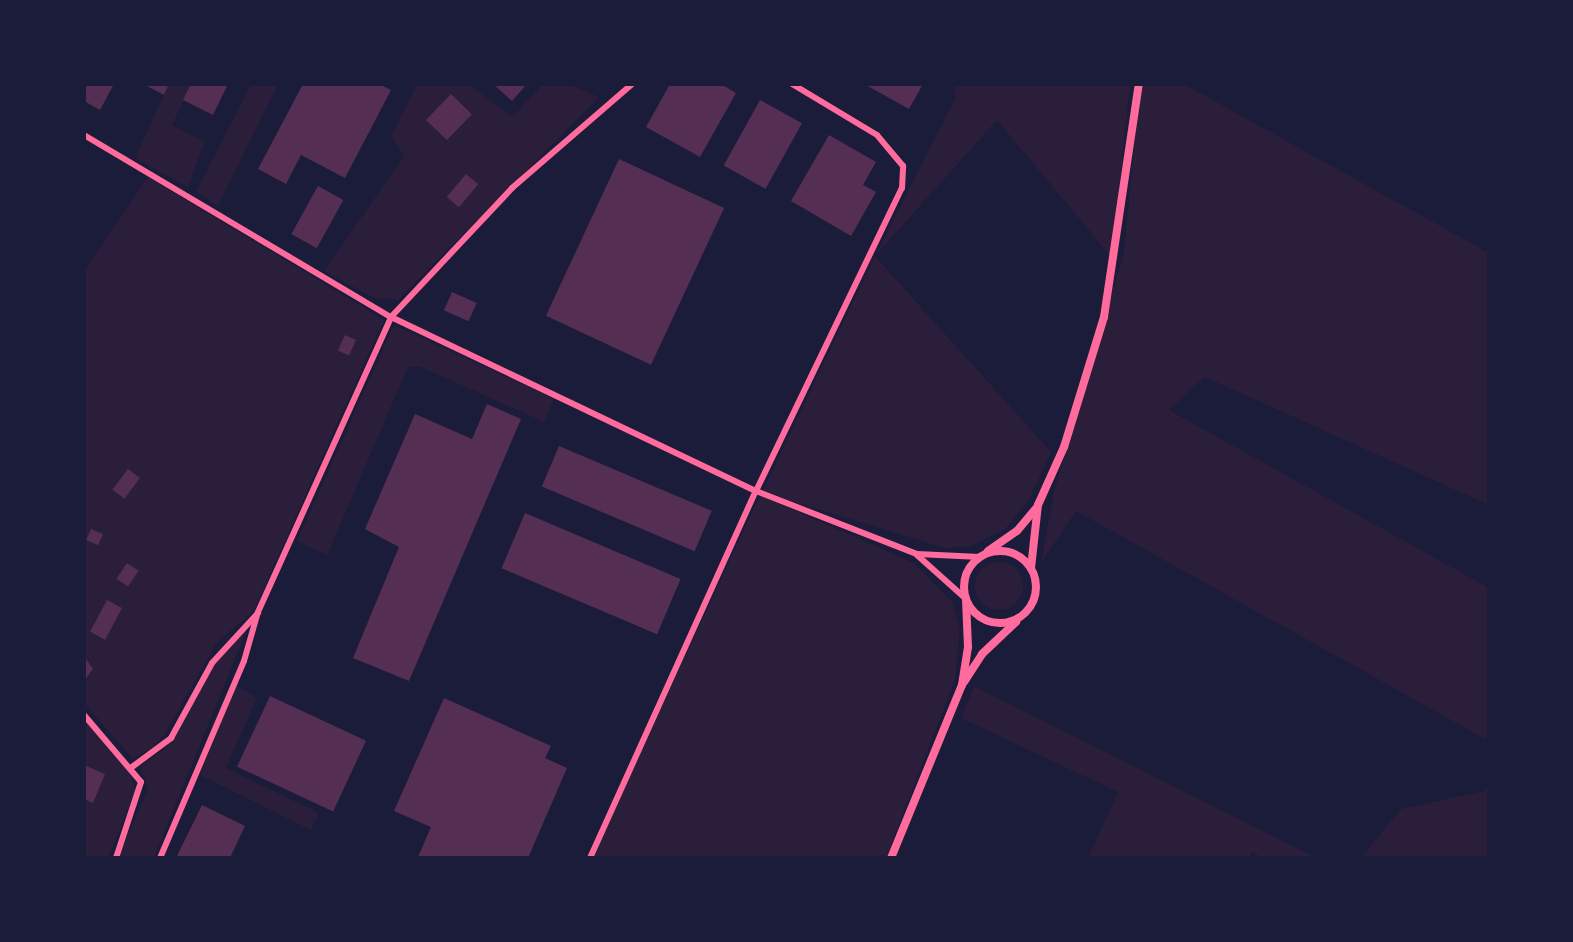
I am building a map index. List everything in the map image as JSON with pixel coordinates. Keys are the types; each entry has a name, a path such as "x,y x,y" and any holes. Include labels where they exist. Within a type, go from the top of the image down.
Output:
{"main road":[{"path":"962,685 968,647 964,580 980,557 1017,531 1038,505 1064,447 1104,317 1139,84"},
{"path":"891,858 962,685 982,654 1023,616 1035,599 1032,568 1038,505"},
{"path":"980,557 1009,552 1032,568"},
{"path":"966,599 978,615 994,623 1023,616"}],"street":[{"path":"160,858 244,662 258,612 391,317 512,188 632,84"},
{"path":"590,858 756,491 902,188 903,166 877,135 792,84"},
{"path":"84,135 391,317 756,491 917,554 980,557"},
{"path":"917,554 966,599"},
{"path":"132,767 171,738 212,663 258,612"},
{"path":"84,715 132,767 141,782 139,799 116,858"}],"shaded area":[{"path":"169,84 191,84 172,125 205,142 188,187 135,158"},
{"path":"251,84 278,84 218,206 196,192"},
{"path":"417,84 468,84 512,117 543,84 569,84 599,97 398,300 374,298 324,271 404,156 391,136"},
{"path":"953,84 1130,84 1112,258 997,120 875,256 956,97"},
{"path":"1140,84 1184,84 1489,253 1489,505 1205,377 1169,410 1489,588 1489,741 1076,511 1041,563 1054,492 1124,252"},
{"path":"148,177 384,320 253,612 217,642 166,732 153,748 133,759 84,703 84,271"},
{"path":"875,256 1051,452 1029,500 1005,529 969,547 945,548 762,492"},
{"path":"394,325 554,399 544,422 419,366 408,367 327,555 297,541"},
{"path":"760,495 914,563 952,602 960,629 955,680 886,858 592,858"},
{"path":"999,562 1016,569 1023,586 1016,603 999,610 982,603 975,586 982,569"},
{"path":"249,624 154,858 118,858 148,789 140,767 168,746 216,661"},
{"path":"236,685 257,698 226,768 319,813 311,830 200,775"},
{"path":"974,686 1316,858 1263,858 1252,852 1249,858 1088,858 1118,792 961,718"},
{"path":"84,720 127,765 136,790 108,858 84,858"},
{"path":"1489,782 1489,858 1361,858 1401,809 1484,791"}],"building":[{"path":"84,84 114,84 100,110 84,101"},
{"path":"143,84 169,84 164,95"},
{"path":"191,84 228,84 213,115 183,100"},
{"path":"303,84 379,84 391,90 345,178 301,155 286,184 258,169"},
{"path":"493,84 527,84 512,101"},
{"path":"670,84 721,84 736,93 700,157 646,127"},
{"path":"864,84 923,84 909,109"},
{"path":"451,94 472,114 447,140 426,120"},
{"path":"760,100 802,123 766,189 724,166"},
{"path":"829,135 876,162 863,185 876,192 851,236 791,201"},
{"path":"619,159 724,208 651,365 546,316"},
{"path":"466,174 478,184 459,207 447,197"},
{"path":"318,186 343,200 317,248 291,234"},
{"path":"452,292 477,303 469,321 444,310"},
{"path":"345,335 356,340 349,355 338,351"},
{"path":"487,404 521,419 409,681 353,658 399,547 365,529 415,414 472,439"},
{"path":"559,446 712,511 695,551 542,487"},
{"path":"128,469 140,478 124,499 112,490"},
{"path":"525,513 681,579 657,634 502,568"},
{"path":"91,529 103,534 98,545 86,540"},
{"path":"127,563 139,571 128,587 116,579"},
{"path":"107,600 122,608 105,640 90,632"},
{"path":"86,659 93,669 84,681 84,660"},
{"path":"270,696 366,741 333,811 237,767"},
{"path":"444,698 551,746 545,758 567,768 528,858 418,857 431,827 394,811"},
{"path":"84,765 105,774 93,803 84,799"},
{"path":"202,805 245,826 230,858 176,858"}]}
